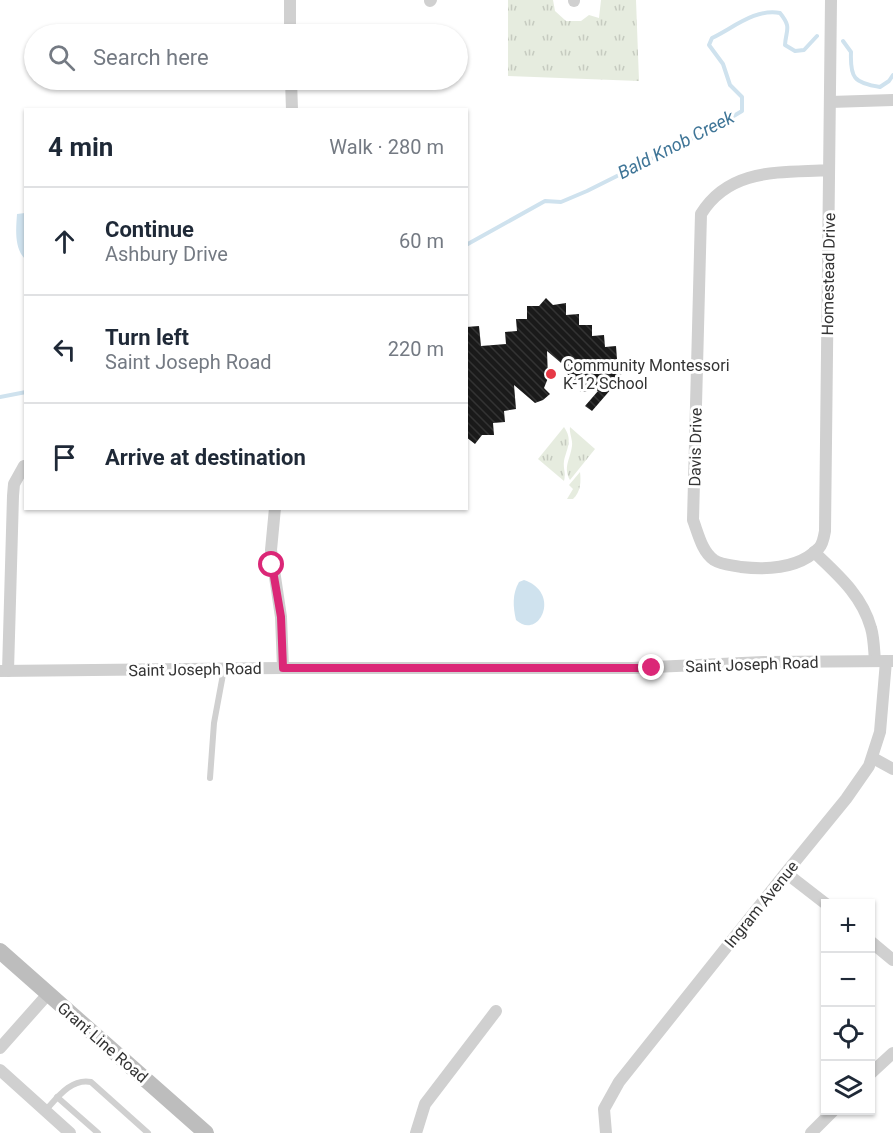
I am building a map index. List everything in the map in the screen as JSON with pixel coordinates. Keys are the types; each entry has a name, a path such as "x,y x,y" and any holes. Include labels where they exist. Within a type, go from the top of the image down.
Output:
{"main road":[{"name":"Grant Line Road","path":"0,951 206,1133"}],"street":[{"path":"290,0 290,24"},
{"name":"Homestead Drive","path":"817,549 826,524 831,0"},
{"path":"291,90 291,108"},
{"path":"830,102 893,100"},
{"name":"Davis Drive","path":"817,549 786,567 761,569 722,564 712,559 703,547 693,520 701,214 709,201 727,186 738,181 758,175 829,170"},
{"path":"4,671 14,484 24,466"},
{"path":"275,510 271,550 281,617 283,668"},
{"path":"817,549 863,607 885,661"},
{"name":"Saint Joseph Road","path":"4,671 283,668 632,669 764,662 885,661"},
{"name":"Ingram Avenue","path":"606,1133 604,1109 619,1082 846,799 873,758 882,720 885,661"},
{"path":"873,758 893,769"},
{"path":"786,873 821,901"},
{"path":"875,945 893,960"},
{"path":"0,1048 48,994"},
{"path":"416,1133 425,1104 496,1011"},
{"path":"875,1069 893,1053"},
{"path":"0,1070 70,1133"},
{"path":"811,1133 829,1115"}],"lane":[{"path":"210,778 214,723 224,669"},
{"path":"45,1111 65,1089 84,1081 91,1082 148,1133"},
{"path":"57,1097 98,1133"}],"green space":[{"path":"508,0 553,0 555,11 566,21 581,21 589,15 599,18 601,0 636,0 639,81 508,76"},
{"path":"564,427 569,440 564,461 564,481 538,459"},
{"path":"570,427 595,449 570,480 567,467 572,446"},
{"path":"580,472 578,493 573,499 567,499 573,489 569,485"}],"water":[{"path":"24,213 24,258 17,244 17,214"},
{"path":"524,580 536,586 542,595 544,604 539,620 525,625 516,620 514,601 519,582"}],"building":[{"path":"546,298 553,305 566,303 566,315 579,314 579,325 592,325 592,336 604,335 605,347 616,346 617,359 627,367 619,377 619,388 612,388 592,411 585,406 598,391 580,392 579,380 568,381 567,368 547,351 548,378 544,388 550,394 535,403 514,385 516,409 504,411 505,422 493,423 494,435 482,435 475,444 468,439 468,327 479,326 481,346 506,344 505,332 517,331 516,319 527,319 527,306 539,306"}],"waterway":[{"name":"Bald Knob Creek","path":"468,244 545,201 561,202 587,191 717,126 742,111 742,97 730,85 723,64 709,45 712,38 753,16 771,12 780,13 784,18 787,29 785,45 795,51 804,50 817,36"},
{"name":"Bald Knob Creek","path":"843,41 851,52 851,68 855,78 859,81 880,87 893,75"},
{"name":"Bald Knob Creek","path":"0,397 24,392"}],"place":[{"name":"Community Montessori K-12 School","path":"551,374"}],"route":[{"path":"272,565 281,617 283,668 652,668"}]}
